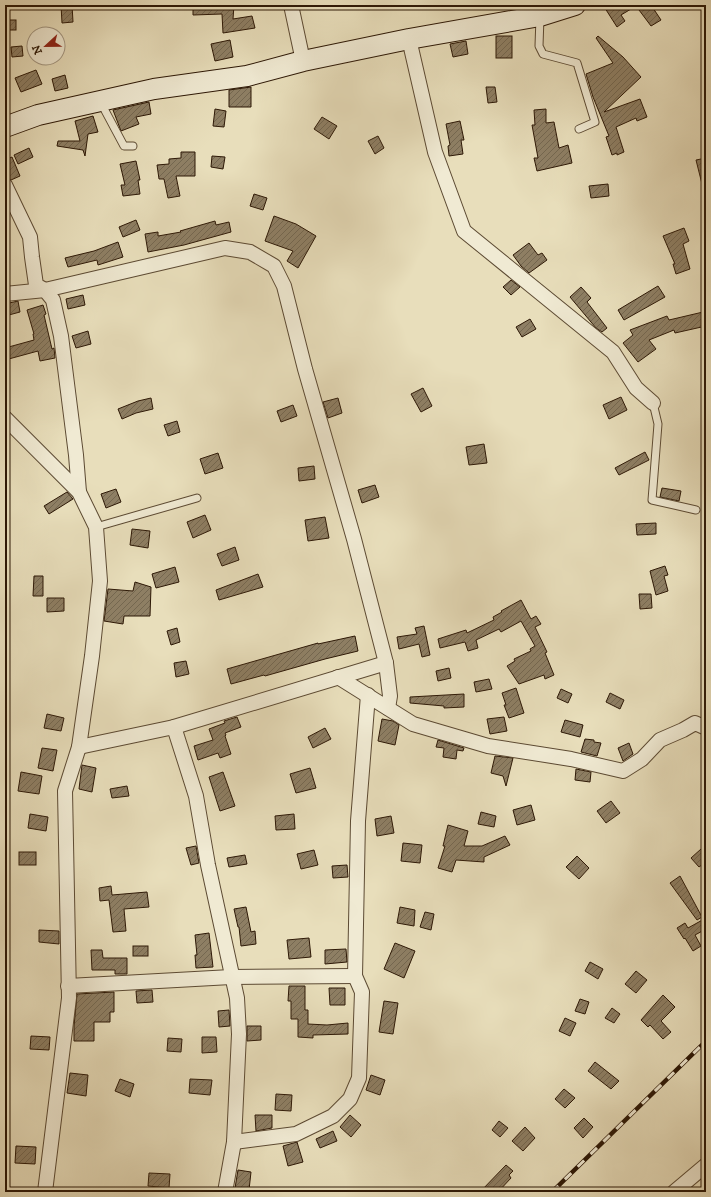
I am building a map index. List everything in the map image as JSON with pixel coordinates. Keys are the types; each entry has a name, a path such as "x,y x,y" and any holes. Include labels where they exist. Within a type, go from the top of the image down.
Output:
{"main road":[{"path":"5,127 38,115 154,89 247,76 303,61 409,39 540,16 575,5"}],"street":[{"path":"291,5 303,61"},
{"path":"409,39 435,152 464,231 613,352 636,388 654,403"},
{"path":"5,185 30,237 36,284 45,290 52,300 61,336 76,454 79,492"},
{"path":"5,294 45,290 225,248 250,252 274,266 284,286 305,369 354,539 386,663 390,696 388,708"},
{"path":"5,418 79,492 96,527 100,581 80,747 65,791 69,998 45,1192"},
{"path":"80,747 174,727 386,663"},
{"path":"338,677 413,724 488,746 571,759 623,771 642,759 660,740 684,730 695,723 706,728"},
{"path":"234,1142 296,1134 333,1116 350,1099 359,1078 362,992 355,976 358,821 368,695"},
{"path":"174,727 196,796 208,865 231,977 237,998 239,1034 234,1142 225,1192"},
{"path":"68,986 231,977 355,976"},
{"path":"674,1192 706,1166"}],"lane":[{"path":"540,16 540,46 542,54 577,63 595,122 579,129"},
{"path":"100,101 124,146 132,146"},
{"path":"654,403 658,424 657,456 652,500 696,510"},
{"path":"96,527 197,498"}],"building":[{"path":"61,5 72,5 73,22 62,23"},
{"path":"193,5 234,5 233,19 252,16 255,28 223,33 222,14 193,15"},
{"path":"603,5 651,5 661,20 651,26 636,6 621,15 625,21 617,27"},
{"path":"5,20 16,20 16,30 5,30"},
{"path":"496,36 512,36 512,58 496,58"},
{"path":"598,36 623,57 641,77 604,112 640,99 647,117 637,121 636,118 616,127 624,152 617,155 617,153 612,155 606,137 609,136 593,97 586,74 613,63 596,38"},
{"path":"230,40 233,57 215,61 211,44"},
{"path":"466,41 468,54 453,57 450,44"},
{"path":"22,46 23,56 12,57 11,47"},
{"path":"36,70 42,84 21,92 15,78"},
{"path":"65,75 68,88 55,91 52,79"},
{"path":"251,87 251,107 229,107 229,90"},
{"path":"486,87 495,87 497,102 488,103"},
{"path":"149,102 151,114 136,117 139,124 121,131 113,110"},
{"path":"215,109 226,111 224,127 213,126"},
{"path":"546,109 546,123 554,122 559,148 568,145 572,163 537,171 534,158 538,158 532,125 535,125 534,110"},
{"path":"93,116 98,132 88,134 85,156 83,150 57,146 58,141 80,141 75,121"},
{"path":"322,117 337,126 329,139 314,129"},
{"path":"460,121 464,140 461,140 463,154 449,156 448,146 450,145 446,124"},
{"path":"378,136 384,148 375,154 368,141"},
{"path":"29,148 33,157 18,164 14,155"},
{"path":"181,152 195,152 195,176 176,176 180,196 168,198 164,179 159,179 157,165 169,164 169,159 181,158"},
{"path":"212,156 225,157 223,169 211,167"},
{"path":"12,157 20,176 11,180 5,177 5,160"},
{"path":"706,158 706,187 703,188 696,160"},
{"path":"136,161 140,180 138,180 140,194 123,196 121,185 125,185 120,164"},
{"path":"608,184 609,196 591,198 589,186"},
{"path":"254,194 267,198 263,210 250,206"},
{"path":"274,216 296,224 316,236 298,268 287,261 293,251 265,241"},
{"path":"136,220 140,230 123,237 119,227"},
{"path":"215,221 216,225 229,222 231,232 184,245 148,252 145,234 158,232 158,236 181,232 180,231"},
{"path":"684,228 689,241 683,244 690,269 676,274 673,264 675,264 663,236"},
{"path":"118,242 123,257 98,265 97,260 68,267 65,258 94,251"},
{"path":"529,243 538,255 542,253 547,260 529,273 521,266 513,255"},
{"path":"511,280 520,287 511,295 503,287"},
{"path":"658,286 665,297 624,320 618,310"},
{"path":"581,287 591,298 587,302 607,328 602,332 596,328 570,297"},
{"path":"83,295 85,305 68,309 66,299"},
{"path":"18,301 20,312 5,316 5,304"},
{"path":"43,305 52,349 54,348 55,358 40,361 38,351 5,360 5,348 34,340 34,334 27,310"},
{"path":"703,312 706,326 675,333 674,330 649,340 656,349 638,362 623,343 633,335 630,330 667,316 669,320"},
{"path":"530,319 536,329 522,337 516,327"},
{"path":"88,331 91,344 76,348 72,336"},
{"path":"423,388 432,406 421,412 411,394"},
{"path":"621,397 627,410 609,419 603,405"},
{"path":"151,398 153,409 136,413 122,419 118,409 138,401"},
{"path":"338,398 342,413 328,418 323,402"},
{"path":"293,405 297,416 281,422 277,411"},
{"path":"177,421 180,432 168,436 164,425"},
{"path":"484,444 487,463 469,465 466,447"},
{"path":"645,452 649,460 619,475 615,468"},
{"path":"218,453 223,468 205,474 200,459"},
{"path":"314,466 315,479 299,481 298,468"},
{"path":"375,485 379,497 362,503 358,490"},
{"path":"662,488 681,491 679,501 660,497"},
{"path":"116,489 121,502 106,508 101,494"},
{"path":"67,492 73,499 49,514 44,506"},
{"path":"205,515 211,530 193,538 187,522"},
{"path":"325,517 329,538 308,541 305,520"},
{"path":"656,523 656,534 637,535 636,524"},
{"path":"132,529 150,531 148,548 130,545"},
{"path":"235,547 239,560 222,566 217,554"},
{"path":"665,566 668,575 664,576 668,591 656,595 650,571"},
{"path":"175,567 179,582 156,588 152,574"},
{"path":"258,574 263,587 219,600 216,590"},
{"path":"34,576 43,576 43,596 33,596"},
{"path":"135,582 151,587 150,616 124,616 123,624 104,621 108,589 133,591"},
{"path":"639,594 651,594 652,608 640,609"},
{"path":"47,598 64,598 64,611 47,612"},
{"path":"521,600 531,619 536,616 541,624 535,627 547,652 545,653 554,675 545,679 544,675 519,684 507,666 515,661 514,659 531,651 530,649 535,646 521,621 501,632 499,629 476,640 478,648 468,651 465,642 440,648 438,639 466,630 467,633 494,620 493,617 502,612 501,611"},
{"path":"424,626 430,655 422,657 419,644 399,649 397,637 417,634 415,628"},
{"path":"177,628 180,642 171,645 167,631"},
{"path":"355,636 358,651 231,684 227,669 318,643"},
{"path":"186,661 189,674 176,677 174,663"},
{"path":"449,668 451,678 438,681 436,671"},
{"path":"489,679 492,689 476,692 474,682"},
{"path":"516,688 524,713 509,718 504,705 506,705 502,693"},
{"path":"561,689 572,694 568,703 557,698"},
{"path":"610,693 624,700 620,709 606,702"},
{"path":"464,694 464,707 444,708 444,706 410,703 410,697"},
{"path":"47,714 64,718 61,731 44,728"},
{"path":"237,717 241,727 225,733 231,754 220,758 218,753 198,760 194,746 213,740 209,729 225,723 224,721"},
{"path":"504,717 507,731 490,734 487,719"},
{"path":"382,719 393,721 399,725 395,745 378,741"},
{"path":"565,720 583,725 580,737 561,732"},
{"path":"325,728 331,739 313,748 308,737"},
{"path":"585,739 594,740 594,742 601,743 597,756 581,752"},
{"path":"438,740 464,748 463,751 457,750 456,759 443,757 444,748 436,747"},
{"path":"629,743 633,754 623,761 618,748"},
{"path":"42,748 57,750 53,771 38,768"},
{"path":"495,756 513,758 506,786 503,776 491,773"},
{"path":"82,765 96,768 92,792 79,789"},
{"path":"310,768 316,788 296,793 290,774"},
{"path":"576,769 591,772 590,782 575,780"},
{"path":"21,772 42,776 39,794 18,791"},
{"path":"223,772 235,806 220,811 209,777"},
{"path":"127,786 129,796 112,798 110,789"},
{"path":"611,801 620,813 606,823 597,811"},
{"path":"531,805 535,820 517,825 513,810"},
{"path":"481,812 496,816 494,827 478,824"},
{"path":"30,814 48,817 46,831 28,828"},
{"path":"294,814 295,829 276,830 275,816"},
{"path":"391,816 394,833 377,836 375,819"},
{"path":"448,825 468,831 464,846 482,846 505,836 510,845 484,857 484,862 456,860 452,872 438,868 445,846 443,846"},
{"path":"403,843 422,845 420,863 401,861"},
{"path":"196,846 199,863 191,865 186,848"},
{"path":"701,849 706,855 706,862 699,867 691,858"},
{"path":"314,850 318,865 301,869 297,854"},
{"path":"19,852 36,852 36,865 19,865"},
{"path":"245,855 247,864 229,867 227,858"},
{"path":"577,856 589,868 579,879 566,867"},
{"path":"347,865 348,877 333,878 332,866"},
{"path":"680,876 702,917 697,920 670,883"},
{"path":"111,886 112,895 147,892 149,907 124,909 126,931 113,932 109,900 100,901 99,888"},
{"path":"246,907 251,932 255,931 256,944 241,946 239,927 234,909"},
{"path":"400,907 415,910 414,926 397,923"},
{"path":"425,912 434,914 431,930 420,927"},
{"path":"706,918 706,929 695,935 701,946 693,951 677,928 685,923 688,928"},
{"path":"39,930 59,931 59,944 39,942"},
{"path":"209,933 213,967 196,968 195,955 197,955 195,935"},
{"path":"309,938 311,957 289,959 287,940"},
{"path":"395,943 415,951 404,978 384,969"},
{"path":"133,946 148,946 148,956 133,956"},
{"path":"346,949 347,962 325,964 325,950"},
{"path":"91,950 102,950 103,958 127,958 127,974 115,974 115,970 92,970"},
{"path":"590,962 603,969 598,979 585,971"},
{"path":"636,971 647,980 636,993 625,984"},
{"path":"289,986 305,986 305,1010 308,1010 308,1024 327,1025 348,1023 348,1034 313,1035 313,1038 298,1037 298,1019 291,1019 291,1001 288,1001"},
{"path":"329,988 345,988 345,1005 330,1005"},
{"path":"152,990 153,1002 137,1003 136,991"},
{"path":"114,992 114,1012 110,1012 110,1022 94,1022 94,1041 74,1041 77,994"},
{"path":"663,995 675,1007 661,1021 671,1032 663,1039 650,1025 648,1027 641,1020"},
{"path":"580,999 589,1002 585,1014 575,1011"},
{"path":"384,1001 398,1003 393,1034 379,1032"},
{"path":"612,1008 620,1014 614,1023 605,1018"},
{"path":"229,1010 230,1026 219,1027 218,1011"},
{"path":"565,1018 576,1023 570,1036 559,1031"},
{"path":"247,1026 261,1026 261,1040 247,1041"},
{"path":"31,1036 50,1037 49,1050 30,1049"},
{"path":"202,1037 216,1037 217,1052 202,1053"},
{"path":"168,1038 182,1039 181,1052 167,1051"},
{"path":"595,1062 619,1081 611,1089 588,1071"},
{"path":"70,1073 88,1075 86,1096 67,1093"},
{"path":"371,1075 385,1080 380,1095 366,1090"},
{"path":"120,1079 134,1084 130,1097 115,1091"},
{"path":"190,1079 212,1080 210,1095 189,1093"},
{"path":"564,1089 575,1098 565,1108 555,1099"},
{"path":"276,1094 292,1095 291,1111 275,1110"},
{"path":"255,1115 272,1115 272,1128 256,1131"},
{"path":"350,1115 361,1125 351,1137 340,1127"},
{"path":"584,1118 593,1127 583,1138 574,1128"},
{"path":"499,1121 508,1128 500,1137 492,1130"},
{"path":"525,1127 535,1138 523,1151 512,1141"},
{"path":"333,1131 337,1141 320,1148 316,1139"},
{"path":"297,1142 303,1162 288,1166 283,1146"},
{"path":"16,1146 36,1147 35,1164 15,1163"},
{"path":"506,1165 513,1171 509,1175 511,1178 498,1192 480,1192"},
{"path":"238,1170 251,1172 249,1190 235,1188"},
{"path":"149,1173 170,1174 169,1188 148,1186"}],"railway":[{"path":"552,1192 706,1041"}]}
